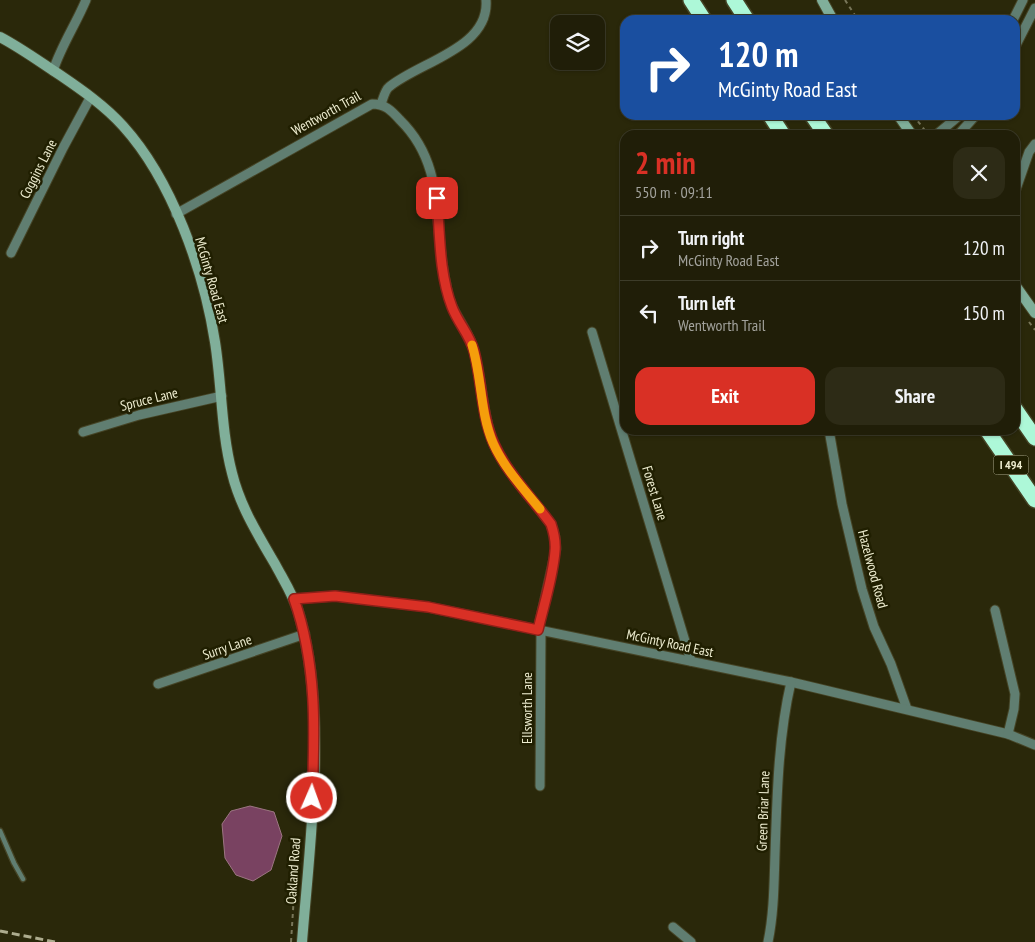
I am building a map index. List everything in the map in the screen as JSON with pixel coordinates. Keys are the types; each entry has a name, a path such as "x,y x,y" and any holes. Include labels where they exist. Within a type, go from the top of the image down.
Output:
{"highway":[{"path":"691,0 701,15"},
{"path":"734,0 744,15"},
{"name":"I 494","path":"1020,416 1035,438"},
{"name":"I 494","path":"990,435 1035,500"}],"street":[{"path":"53,71 59,52 79,17 86,0"},
{"path":"381,104 388,88 466,41 480,28 487,8 486,0"},
{"path":"822,0 830,15"},
{"path":"1016,15 1023,0"},
{"path":"1020,37 1035,8"},
{"name":"McGinty Road East","path":"0,37 53,71 90,98 122,125 158,174 190,246 205,294 215,340 226,440 232,473 243,505 293,597 335,596 428,607 791,682 1008,734 1035,745"},
{"name":"Coggins Lane","path":"11,253 90,98"},
{"name":"Wentworth Trail","path":"176,214 372,104 381,104 388,108 406,126 421,147 431,170 437,198 442,262 446,285 453,308 466,330 473,347 488,426 493,442 501,458 551,524 555,537 556,550 540,631"},
{"path":"942,130 954,120"},
{"path":"962,130 972,120"},
{"path":"1020,179 1035,144"},
{"path":"1020,292 1035,313"},
{"name":"Forest Lane","path":"592,332 620,425"},
{"name":"Spruce Lane","path":"83,432 139,415 222,396"},
{"name":"Forest Lane","path":"623,435 691,661"},
{"name":"Hazelwood Road","path":"830,435 842,504 862,589 874,627 891,664 907,710"},
{"name":"Oakland Road","path":"293,597 305,634 314,696 314,762 302,942"},
{"path":"995,610 1014,694 1014,709 1008,734"},
{"name":"Ellsworth Lane","path":"540,631 540,786"},
{"name":"Surry Lane","path":"158,684 305,634"},
{"name":"Green Briar Lane","path":"768,942 774,883 778,764 791,682"},
{"path":"673,928 691,942"}],"lane":[{"path":"0,831 14,864 23,879"}],"path":[{"path":"845,0 855,15"},
{"path":"290,942 295,891"}],"shaded area":[{"path":"250,806 274,812 282,836 271,870 253,881 236,875 225,858 222,824 231,811"}],"railway":[{"path":"0,931 55,942"}],"slow traffic":[{"path":"472,345 488,426 493,442 501,458 540,509"}],"route":[{"path":"312,798 314,696 305,634 294,599 335,596 428,607 538,630 556,550 551,524 501,458 493,442 488,426 475,353 466,330 453,308 446,285 442,262 437,198"}]}
